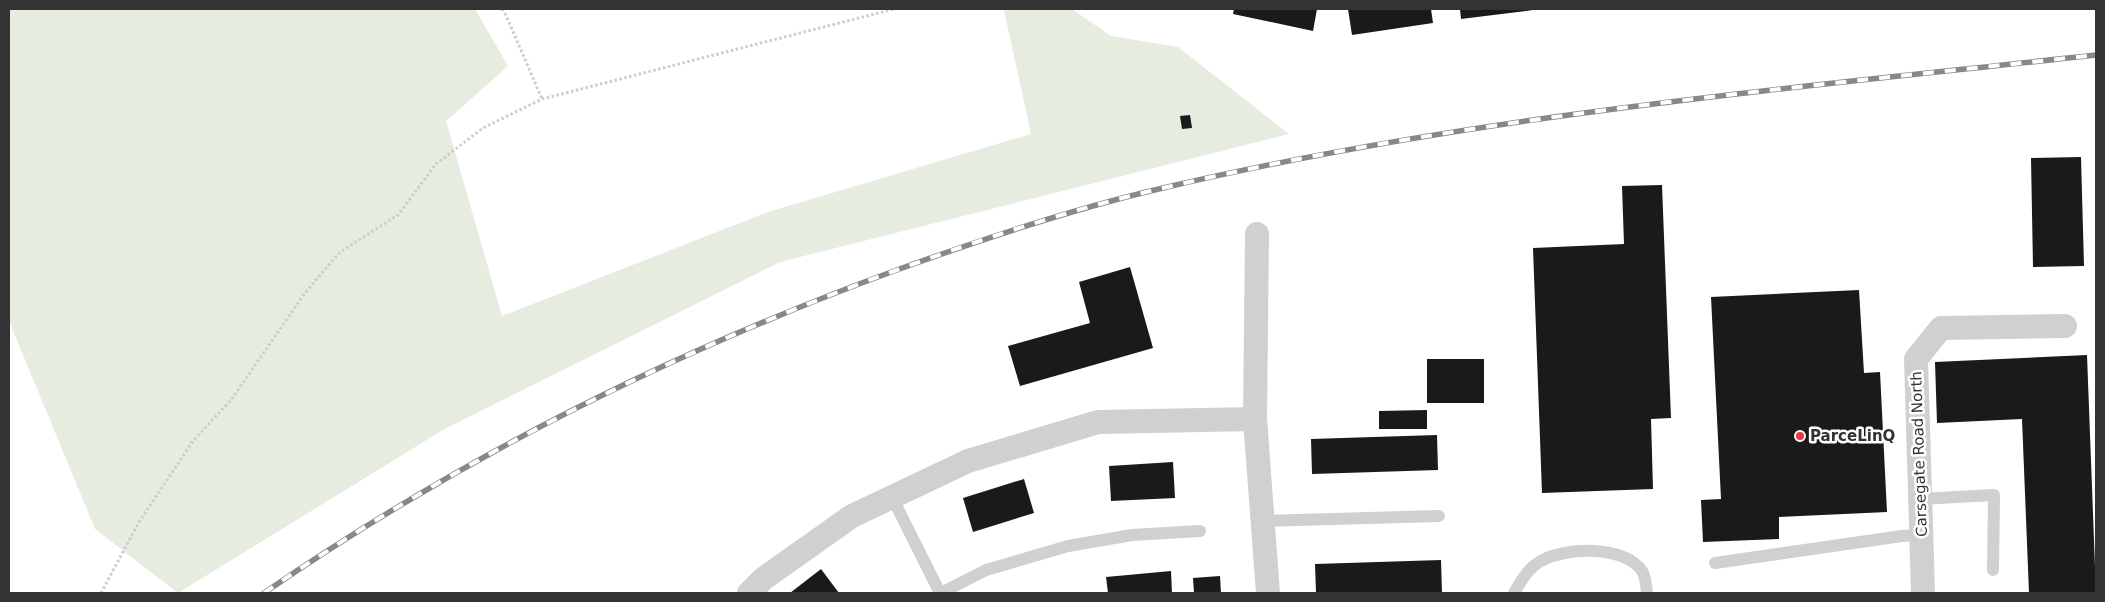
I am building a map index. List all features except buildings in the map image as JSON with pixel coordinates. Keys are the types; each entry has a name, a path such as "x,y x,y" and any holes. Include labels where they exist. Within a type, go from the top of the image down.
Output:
{"street":[{"path":"1256,234 1254,419 1268,593"},
{"name":"Carsegate Road North","path":"1923,593 1916,359 1941,328 2065,326"},
{"path":"749,593 763,579 852,516 968,461 1098,422 1254,419"}],"lane":[{"path":"1920,499 1994,495 1993,570"},
{"path":"892,497 940,593 986,570 1068,546 1132,535 1200,532"},
{"path":"1262,521 1439,516"},
{"path":"1715,563 1902,536 1921,535"},
{"path":"1514,593 1524,574 1540,561 1563,553 1610,551 1629,558 1642,571 1647,593"}],"path":[{"path":"502,9 506,13 542,99"},
{"path":"101,593 139,522 193,441 231,400 305,293 340,252 398,215 436,164 484,128 542,99 894,9"}],"shaded area":[{"path":"9,9 475,9 508,66 446,121 502,316 768,212 1031,134 1004,10 1006,9 1072,9 1111,36 1178,47 1289,134 780,262 443,430 178,593 95,529 9,321"}],"railway":[{"path":"264,593 338,544 413,498 569,412 649,373 729,337 894,271 1061,215 1129,196 1278,163 1510,123 1744,93 2096,55"}],"place":[{"name":"ParceLinQ","path":"1800,436"}]}
